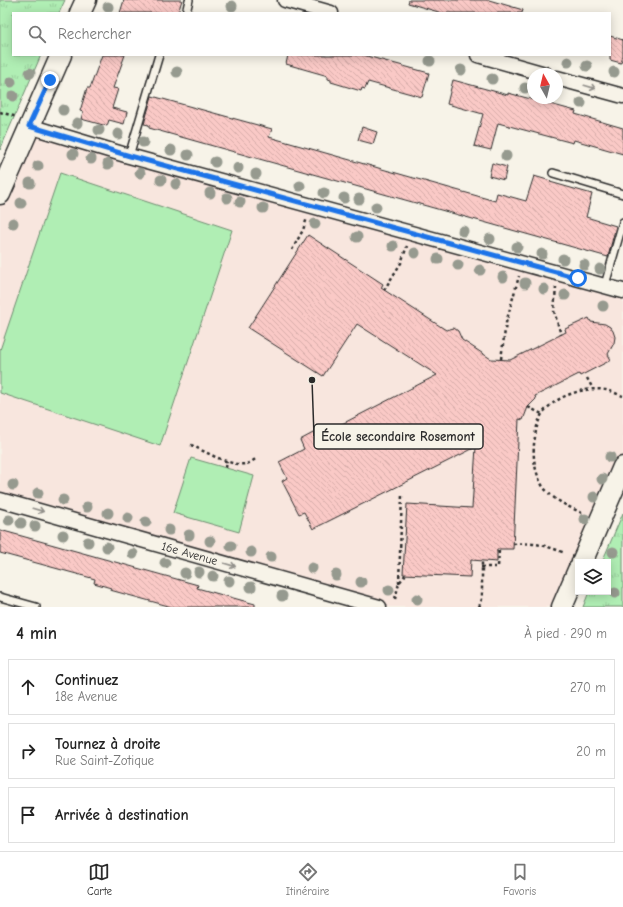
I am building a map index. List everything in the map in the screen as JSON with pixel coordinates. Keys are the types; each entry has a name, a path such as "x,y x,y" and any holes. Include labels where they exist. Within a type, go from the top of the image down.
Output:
{"street":[{"path":"80,12 86,0"},
{"path":"285,0 327,12"},
{"path":"0,194 23,122 60,56"},
{"path":"482,56 527,69"},
{"path":"563,80 623,96"},
{"path":"23,122 130,156 623,291"},
{"path":"573,557 623,467"},
{"name":"16e Avenue","path":"0,500 379,607"},
{"path":"562,607 575,577"}],"lane":[{"path":"186,12 189,0"},
{"path":"130,156 159,56"},
{"path":"554,173 623,194"},
{"path":"605,286 623,222"},
{"path":"0,597 36,607"}],"path":[{"path":"0,112 23,122"},
{"path":"292,250 303,230 308,216"},
{"path":"384,290 401,263 407,244"},
{"path":"501,359 506,323 519,275"},
{"path":"556,286 554,311 561,335"},
{"path":"587,378 593,388"},
{"path":"582,513 558,501 542,485 534,466 533,447 537,426 542,414 547,408 563,397 576,392 593,388 606,390 623,396"},
{"path":"528,407 542,414"},
{"path":"190,445 227,461 239,464 246,464 258,458"},
{"path":"226,468 227,461"},
{"path":"395,599 399,583 402,494"},
{"path":"514,544 531,543 546,546 573,557"},
{"path":"481,567 498,567 499,550 497,552"},
{"path":"479,607 482,599 482,561"},
{"path":"399,583 406,574"}],"shaded area":[{"path":"29,126 623,292 623,467 583,559 575,559 575,577 562,607 379,607 0,500 0,195"}],"green space":[{"path":"0,0 65,0 59,12 12,12 12,56 41,56 0,150"},
{"path":"60,173 232,230 160,446 0,393 0,350"},
{"path":"191,458 254,476 239,532 173,513"},
{"path":"623,513 623,607 583,607 588,595 611,595 611,559 603,559"}],"building":[{"path":"124,0 182,0 178,12 120,12"},
{"path":"409,0 489,0 523,10 522,12 439,12 408,3"},
{"path":"611,36 623,40 623,56 621,63 610,60"},
{"path":"102,56 125,56 113,88 118,89 112,108 127,112 124,124 109,120 107,126 81,119 83,112 80,111 87,88 90,88"},
{"path":"288,56 367,56 429,73 422,97 368,82 365,89 362,88 361,91 331,82 331,80 328,79 328,76 286,64"},
{"path":"453,80 508,95 508,93 527,98 527,104 550,104 576,111 575,114 623,128 623,154 574,140 573,143 498,123 491,150 474,146 483,114 447,104"},
{"path":"152,96 272,129 269,137 495,201 497,193 526,201 534,176 592,194 586,217 616,226 608,257 149,128 149,125 144,124"},
{"path":"362,127 377,132 373,144 358,140"},
{"path":"492,163 507,167 504,180 489,176"},
{"path":"308,235 383,284 381,288 446,330 454,328 458,331 462,340 491,359 510,360 566,332 565,329 589,318 591,322 605,324 613,331 615,337 614,343 608,354 611,360 535,396 536,399 528,407 523,420 519,419 513,549 497,549 497,562 471,560 470,577 403,574 407,504 472,508 476,447 313,529 304,512 299,514 282,481 287,478 279,462 304,449 300,440 315,432 319,441 343,429 340,425 437,375 357,324 323,376 248,328"},
{"path":"0,530 198,585 197,588 255,604 255,607 172,607 110,590 111,588 94,583 95,579 0,553"}],"place":[{"name":"École secondaire Rosemont","path":"312,380"}],"route":[{"path":"50,80 29,126 130,156 578,278"}]}
